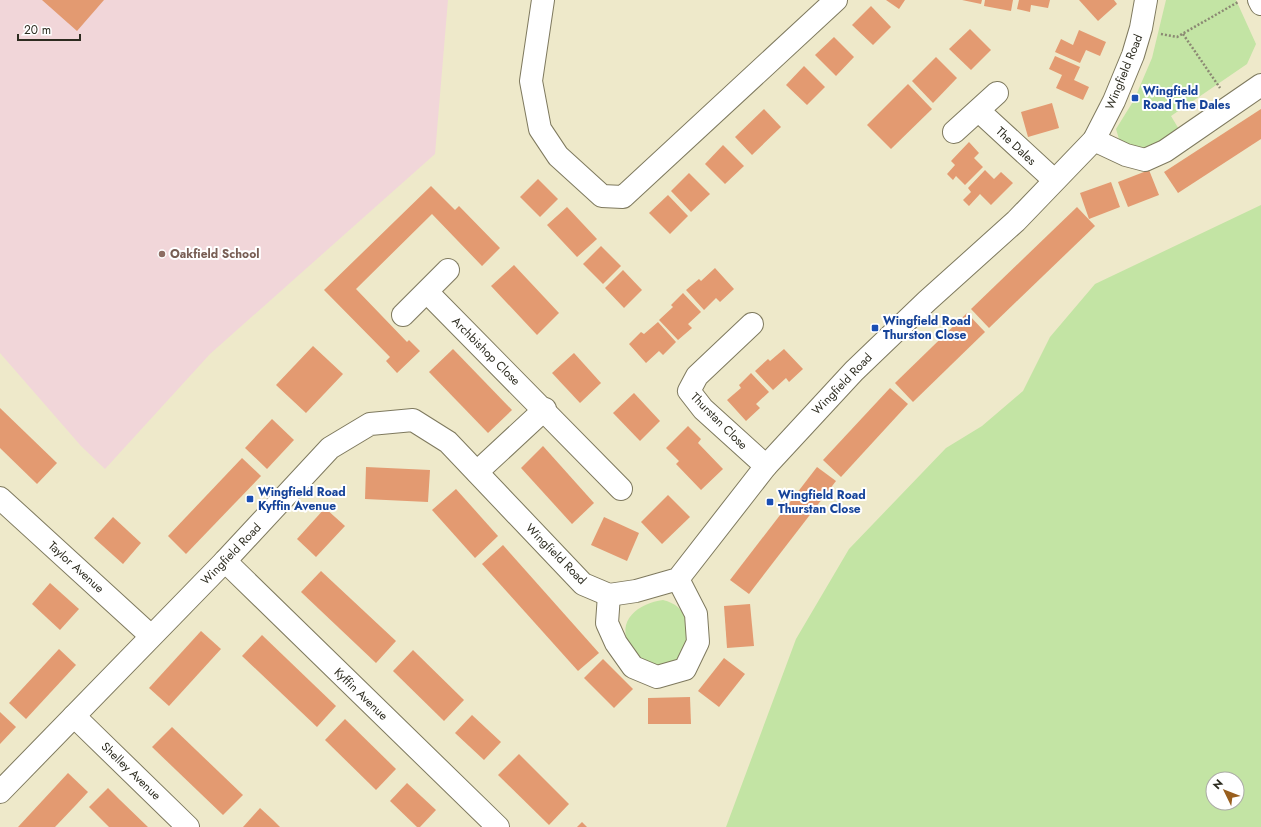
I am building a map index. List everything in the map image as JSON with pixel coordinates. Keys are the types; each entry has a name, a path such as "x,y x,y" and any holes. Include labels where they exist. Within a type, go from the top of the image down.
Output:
{"street":[{"path":"543,0 531,81 540,129 558,156 602,196 623,197 836,0"},
{"name":"Wingfield Road","path":"678,579 766,466 854,370 927,301 1016,221 1094,140 1133,55 1141,28 1146,0"},
{"path":"1259,0 1261,4"},
{"path":"1094,140 1126,155 1145,160 1165,152 1261,85"},
{"path":"954,132 979,111 997,93"},
{"name":"The Dales","path":"979,111 1054,180"},
{"path":"403,315 448,270"},
{"name":"Archbishop Close","path":"426,292 544,409 621,489"},
{"name":"Thurstan Close","path":"752,324 697,376 689,391 703,409 766,466"},
{"path":"477,472 544,409"},
{"name":"Wingfield Road","path":"0,792 225,561 330,448 370,424 413,420 448,442 583,584 610,595"},
{"name":"Taylor Avenue","path":"0,498 151,636"},
{"name":"Kyffin Avenue","path":"225,561 498,827"},
{"path":"678,579 696,614 698,642 685,669 656,677 633,667 616,643 607,623 610,595 636,591 678,579"},
{"name":"Shelley Avenue","path":"74,716 188,827"}],"path":[{"path":"1141,28 1177,37 1242,0"},
{"path":"1182,34 1232,105"}],"shaded area":[{"name":"Oakfield School","path":"0,0 448,0 435,154 210,354 105,469 81,446 0,353"}],"green space":[{"path":"1166,0 1236,0 1256,44 1247,64 1171,116 1180,131 1154,148 1133,148 1119,139 1116,129 1134,100 1152,58"},
{"path":"1261,205 1261,827 726,827 796,639 849,549 946,448 982,426 1023,391 1050,337 1095,284"},
{"path":"663,600 678,607 682,612 686,618 689,633 689,649 669,670 649,664 639,658 631,647 625,629 627,621 638,609 645,605"}],"building":[{"path":"42,0 104,0 77,31"},
{"path":"886,0 905,0 899,9"},
{"path":"962,0 982,0 981,4"},
{"path":"985,0 1013,0 1011,11 984,6"},
{"path":"1019,0 1050,0 1048,8 1031,5 1030,12 1017,9"},
{"path":"1079,0 1114,0 1117,4 1098,21"},
{"path":"871,6 891,27 873,45 852,25"},
{"path":"970,29 991,50 971,70 949,49"},
{"path":"1079,30 1106,42 1100,56 1086,50 1080,63 1055,52 1061,39 1073,45"},
{"path":"834,37 854,57 836,76 815,55"},
{"path":"1055,56 1080,67 1074,80 1089,87 1083,100 1056,88 1062,75 1049,69"},
{"path":"936,57 957,78 933,103 912,81"},
{"path":"804,66 825,87 807,105 786,85"},
{"path":"908,84 932,109 891,149 867,125"},
{"path":"1052,103 1059,128 1028,137 1021,112"},
{"path":"764,109 781,127 752,155 735,137"},
{"path":"1261,109 1261,139 1178,193 1164,172"},
{"path":"969,142 979,153 974,158 983,167 965,185 956,176 953,180 947,174 955,165 951,161"},
{"path":"723,145 744,166 725,184 705,164"},
{"path":"985,170 994,179 1001,172 1013,183 991,205 980,194 969,206 963,200 971,192 968,188"},
{"path":"1149,170 1159,195 1128,207 1118,182"},
{"path":"689,173 710,194 691,212 671,191"},
{"path":"538,179 558,199 540,217 520,197"},
{"path":"1111,182 1120,207 1089,219 1080,193"},
{"path":"431,186 455,210 459,206 500,248 482,266 432,214 356,289 407,342 409,340 420,351 397,373 386,361 390,357 324,290"},
{"path":"668,195 688,216 670,234 649,213"},
{"path":"567,207 597,239 577,257 547,225"},
{"path":"1077,207 1095,226 989,328 971,309"},
{"path":"601,246 621,266 603,284 583,264"},
{"path":"514,265 559,313 537,335 491,286"},
{"path":"715,268 734,289 720,302 716,298 704,310 686,290 699,279 701,281"},
{"path":"623,270 642,290 624,308 605,288"},
{"path":"683,293 701,312 688,324 692,328 678,340 659,320 673,307 671,305"},
{"path":"967,313 985,332 913,402 895,383"},
{"path":"658,322 676,342 663,355 659,351 646,363 629,344 641,332 644,334"},
{"path":"313,346 343,374 306,413 276,385"},
{"path":"453,349 512,410 488,433 429,372"},
{"path":"784,349 803,369 789,382 786,378 773,390 755,371 768,359 770,361"},
{"path":"574,353 601,383 580,403 552,373"},
{"path":"751,373 769,392 756,404 760,408 746,421 727,400 741,388 739,385"},
{"path":"890,388 908,404 841,477 823,460"},
{"path":"634,393 660,421 640,441 613,413"},
{"path":"0,408 57,463 37,484 0,448"},
{"path":"272,419 294,440 267,469 245,448"},
{"path":"688,426 701,439 698,443 723,469 701,490 676,464 679,461 666,448"},
{"path":"543,446 594,503 572,524 521,468"},
{"path":"242,458 261,476 186,554 168,536"},
{"path":"366,467 430,470 428,502 365,499"},
{"path":"817,467 836,481 749,594 730,580"},
{"path":"456,489 498,536 475,558 432,510"},
{"path":"668,495 690,517 662,544 641,522"},
{"path":"325,508 345,526 316,557 297,539"},
{"path":"113,517 141,543 123,564 94,538"},
{"path":"604,517 639,533 627,561 591,545"},
{"path":"503,545 599,653 578,671 482,564"},
{"path":"321,571 396,641 376,663 301,592"},
{"path":"50,583 79,609 60,630 32,604"},
{"path":"750,604 754,646 727,648 724,606"},
{"path":"201,631 221,649 169,706 149,688"},
{"path":"262,635 336,706 317,727 242,656"},
{"path":"59,649 76,665 26,719 9,703"},
{"path":"413,650 464,700 444,721 393,671"},
{"path":"724,658 745,674 719,707 698,691"},
{"path":"603,659 633,689 614,708 584,678"},
{"path":"690,697 691,724 648,724 648,698"},
{"path":"0,712 16,727 0,744"},
{"path":"472,715 501,742 484,760 455,733"},
{"path":"345,719 396,769 376,790 325,740"},
{"path":"172,727 243,795 223,815 152,747"},
{"path":"519,754 569,804 549,825 498,775"},
{"path":"68,773 88,792 55,827 18,827"},
{"path":"407,783 436,810 420,827 417,827 390,801"},
{"path":"108,788 148,827 109,827 89,807"},
{"path":"260,808 273,820 280,827 243,827"},
{"path":"582,822 587,827 577,827"}],"place":[{"name":"Wingfield Road The Dales","path":"1135,98"},
{"name":"Oakfield School","path":"162,254"},
{"name":"Wingfield Road Thurston Close","path":"875,328"},
{"name":"Wingfield Road Kyffin Avenue","path":"250,499"},
{"name":"Wingfield Road Thurstan Close","path":"770,502"}]}
